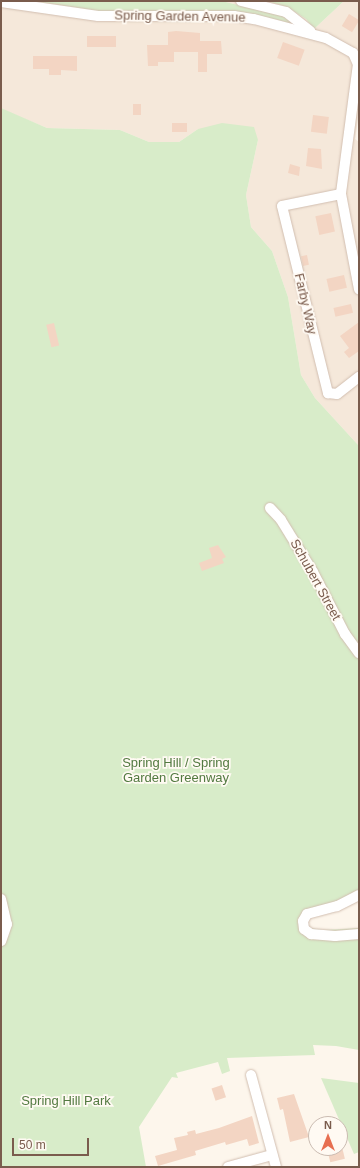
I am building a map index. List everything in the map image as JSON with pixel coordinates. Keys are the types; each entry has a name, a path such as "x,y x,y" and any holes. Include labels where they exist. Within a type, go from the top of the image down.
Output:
{"street":[{"path":"241,1 286,12 314,34"},
{"name":"Spring Garden Avenue","path":"1,2 98,16 234,16 314,34 353,53 358,59 341,194 359,289"},
{"name":"Farby Way","path":"341,194 282,206 328,393 337,394 359,377"},
{"name":"Schubert Street","path":"270,508 313,572 345,634 359,653"},
{"path":"359,895 337,906 307,914 303,921 304,929 311,934 335,936 359,934"},
{"path":"1,899 8,924 1,941"},
{"path":"251,1074 276,1167"},
{"path":"228,1167 272,1155"}],"shaded area":[{"path":"1,1 32,1 99,11 286,17 222,1 266,1 287,7 306,19 314,29 344,1 359,1 359,113 355,139 359,142 359,446 315,398 301,375 288,297 272,251 251,227 246,195 258,140 198,129 179,142 149,142 120,130 47,128 6,111 1,108"}],"green space":[{"path":"32,1 222,1 286,17 298,25 248,13 99,11"},
{"path":"266,1 344,1 314,29 306,19 287,7"},
{"path":"1,108 47,128 120,130 149,142 179,142 198,129 222,123 254,127 258,140 246,195 251,227 272,251 288,297 301,375 315,398 359,446 359,898 310,916 307,922 310,928 323,930 359,928 359,1050 336,1046 313,1045 315,1055 227,1058 230,1071 222,1074 218,1062 176,1073 178,1078 172,1077 139,1127 146,1167 1,1167"},
{"path":"321,1078 359,1083 359,1152 354,1154 348,1140 348,1116 338,1116"}],"building":[{"path":"349,14 359,20 352,32 342,26"},
{"path":"176,31 200,33 200,41 221,41 222,54 207,54 207,72 198,72 198,52 174,52 174,62 158,62 158,66 148,66 147,45 168,45 168,32"},
{"path":"87,36 116,36 116,47 87,47"},
{"path":"283,42 305,50 299,66 277,58"},
{"path":"33,56 77,56 77,71 61,70 61,75 49,75 49,69 33,69"},
{"path":"133,104 141,104 141,115 133,115"},
{"path":"313,115 329,117 327,134 311,132"},
{"path":"172,123 187,123 187,132 172,132"},
{"path":"308,148 321,149 322,169 306,166"},
{"path":"290,164 300,167 299,176 288,173"},
{"path":"331,213 335,232 319,235 315,216"},
{"path":"307,255 309,265 303,266 301,256"},
{"path":"344,275 347,288 329,292 326,279"},
{"path":"351,304 353,313 335,317 333,308"},
{"path":"359,322 359,351 349,358 344,352 349,348 340,336"},
{"path":"54,323 59,345 51,347 46,325"},
{"path":"218,545 226,557 222,559 224,563 202,571 199,563 212,558 209,548"},
{"path":"222,1085 226,1097 216,1101 212,1088"},
{"path":"294,1094 308,1137 290,1142 283,1109 280,1110 277,1098"},
{"path":"252,1116 259,1143 249,1146 247,1139 226,1145 225,1142 195,1151 196,1155 158,1166 155,1156 177,1150 174,1138 188,1135 187,1132 195,1130 196,1134 219,1128"},
{"path":"329,1156 344,1156 345,1159 330,1162"}],"park label":[{"name":"Spring Hill / Spring Garden Greenway","path":"176,772"},
{"name":"Spring Hill Park","path":"66,1101"}]}
